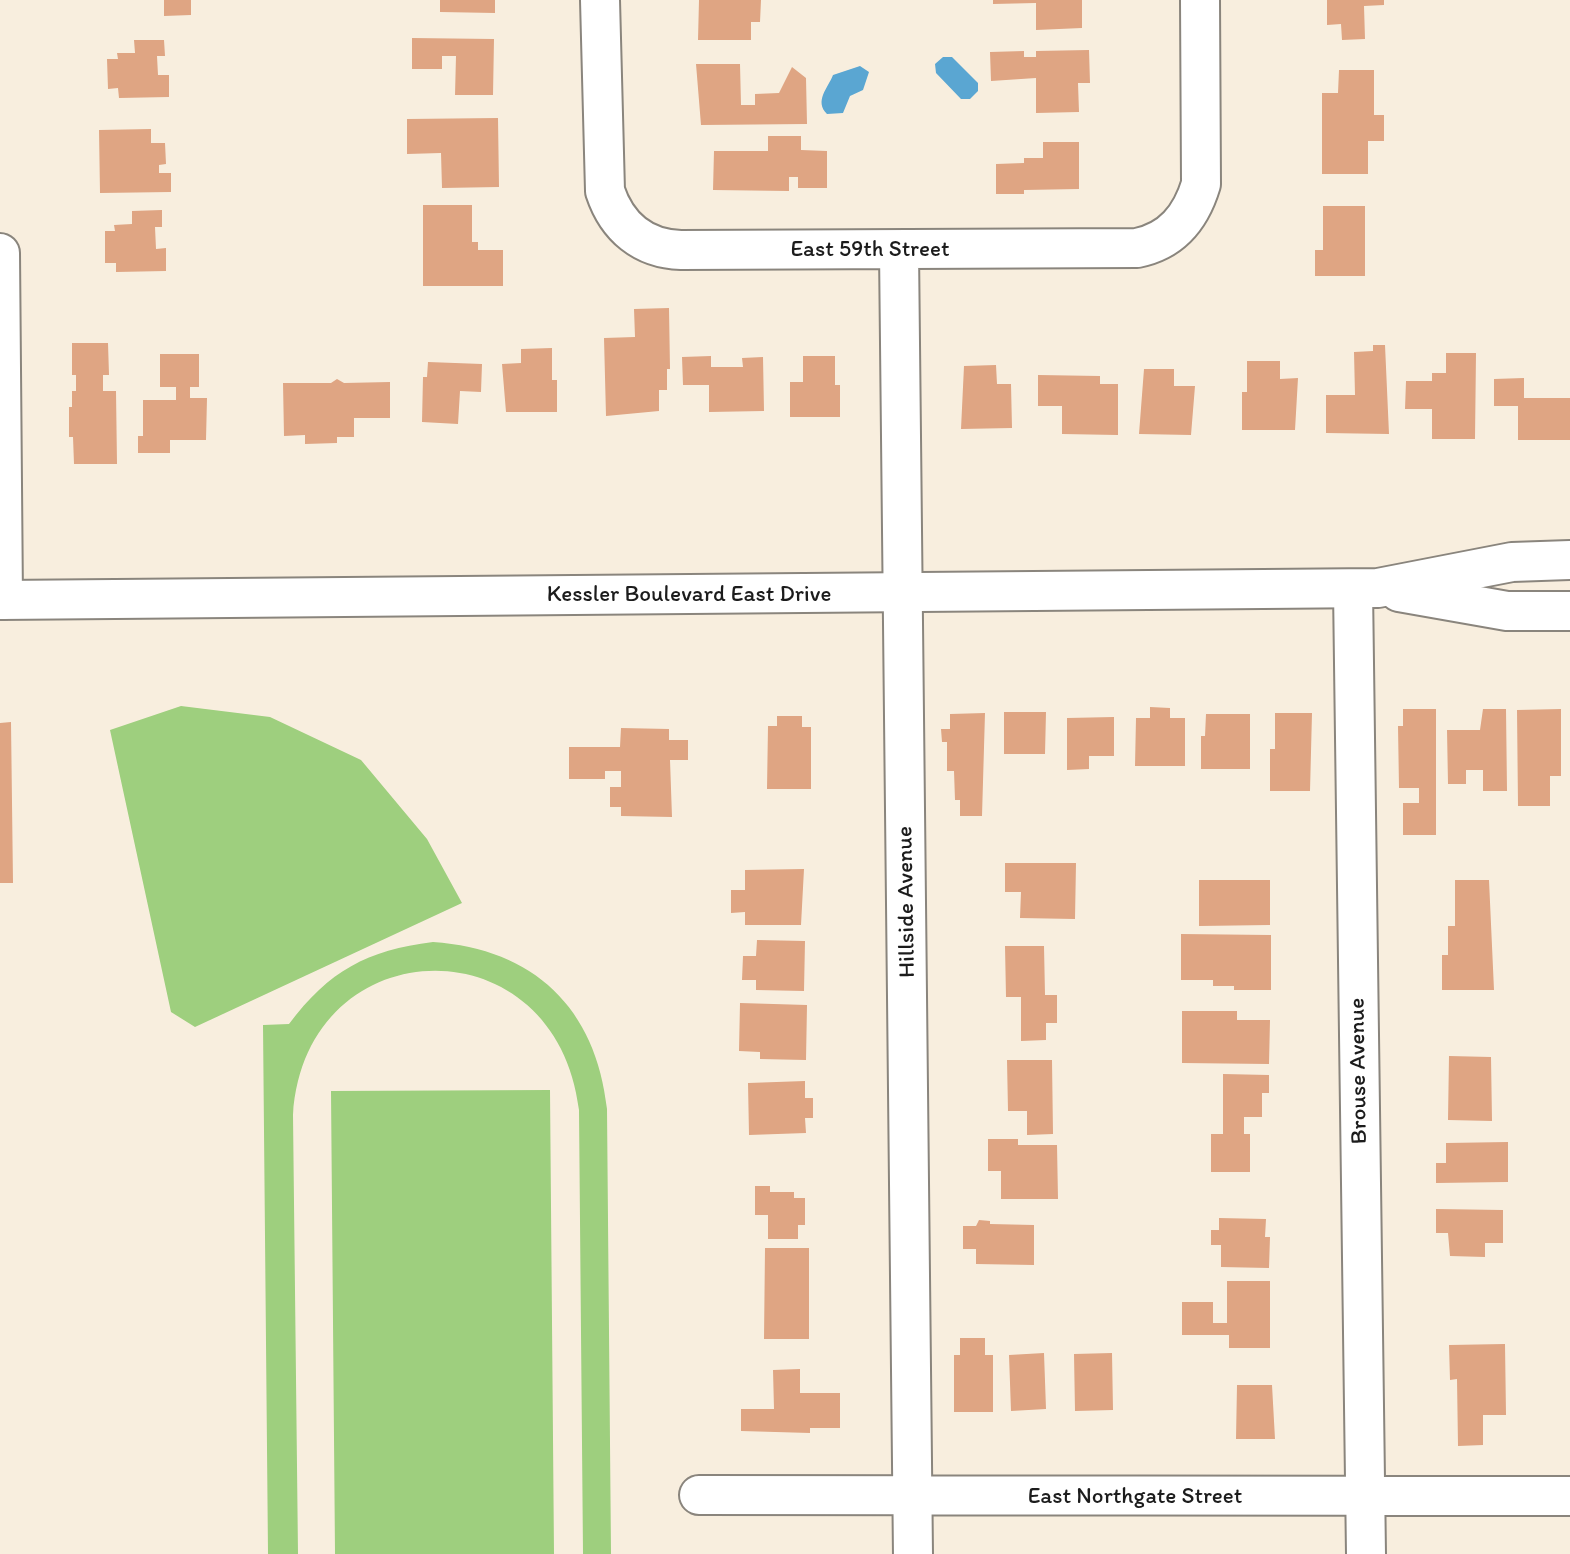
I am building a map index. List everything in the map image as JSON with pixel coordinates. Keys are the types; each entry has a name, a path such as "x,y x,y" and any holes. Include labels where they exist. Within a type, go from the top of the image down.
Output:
{"street":[{"name":"East 59th Street","path":"600,0 602,173 610,207 623,225 638,238 662,250 1137,248 1158,241 1178,228 1196,201 1202,177 1200,0"},
{"name":"Hillside Avenue","path":"899,250 913,1554"},
{"path":"0,253 2,600"},
{"name":"Kessler Boulevard East Drive","path":"1365,589 1512,562 1570,561"},
{"name":"Kessler Boulevard East Drive","path":"2,600 1365,589 1507,611 1570,611"},
{"name":"Brouse Avenue","path":"1365,589 1366,1554"},
{"name":"East Northgate Street","path":"699,1495 1570,1496"}],"green space":[{"path":"181,706 270,717 361,760 427,839 462,903 195,1027 171,1012 110,730"},
{"path":"433,942 469,947 501,957 530,971 554,990 574,1014 589,1041 601,1073 607,1109 611,1554 583,1554 579,1110 561,1048 526,1004 482,979 432,971 383,981 340,1008 308,1053 293,1115 298,1554 268,1554 263,1025 289,1024 319,990 351,966 369,957"},
{"path":"550,1090 554,1554 335,1554 331,1091"}],"water":[{"path":"943,57 952,57 978,83 978,91 970,99 961,99 936,73 935,64"},
{"path":"860,66 869,72 863,90 850,96 843,113 827,114 823,109 822,99 833,75"}],"building":[{"path":"164,0 191,0 191,15 164,16"},
{"path":"440,0 495,0 495,13 440,12"},
{"path":"699,0 761,0 760,22 751,22 751,40 698,40"},
{"path":"993,0 1082,0 1082,28 1036,30 1036,3 993,4"},
{"path":"1327,0 1384,0 1384,5 1364,6 1365,39 1342,40 1341,24 1327,25"},
{"path":"412,38 494,39 493,95 455,95 456,56 442,56 442,69 412,69"},
{"path":"134,40 164,40 165,56 157,56 158,75 169,75 169,97 119,98 118,88 108,89 107,59 118,59 117,53 135,53"},
{"path":"1089,50 1090,83 1078,83 1079,112 1036,113 1036,78 991,81 990,52 1024,51 1024,57 1036,57 1036,51"},
{"path":"696,64 740,64 741,105 755,105 755,94 779,93 792,67 806,78 807,124 701,125"},
{"path":"1339,70 1374,70 1374,115 1384,115 1384,141 1368,141 1368,174 1322,174 1322,93 1338,93"},
{"path":"498,118 499,187 442,188 441,153 407,154 407,119"},
{"path":"151,129 151,143 165,143 166,164 159,165 159,173 171,173 171,192 100,193 99,130"},
{"path":"768,136 801,136 801,150 827,151 827,188 798,188 798,177 789,177 789,191 713,190 714,151 768,151"},
{"path":"1043,142 1079,142 1079,189 1024,190 1024,194 996,194 996,164 1024,163 1024,158 1043,158"},
{"path":"423,205 472,205 472,242 478,242 478,250 503,250 503,286 423,286"},
{"path":"1323,206 1365,206 1365,276 1315,276 1315,250 1323,250"},
{"path":"162,210 162,227 155,227 156,249 166,248 166,271 116,272 116,263 105,263 105,231 115,231 114,225 132,224 132,211"},
{"path":"669,308 670,369 667,369 667,390 659,390 659,411 606,416 604,338 635,337 634,309"},
{"path":"72,343 108,343 109,375 103,375 103,391 116,391 117,464 74,464 73,437 69,437 69,407 72,407 72,391 76,391 76,375 72,375"},
{"path":"1373,345 1385,345 1389,434 1326,433 1326,395 1355,395 1354,352 1373,351"},
{"path":"552,348 552,380 557,380 557,412 506,412 502,364 521,363 521,349"},
{"path":"1446,353 1476,353 1475,439 1432,439 1432,409 1405,409 1406,381 1432,381 1432,373 1446,373"},
{"path":"160,354 199,354 199,387 190,387 190,398 207,398 206,440 170,440 170,453 138,453 138,436 143,436 143,400 176,400 176,387 160,387"},
{"path":"711,356 711,367 743,367 742,358 763,357 764,411 709,412 709,385 683,385 682,357"},
{"path":"803,356 835,356 835,385 840,385 840,417 790,417 790,382 803,382"},
{"path":"1247,361 1280,361 1280,379 1298,378 1295,430 1242,430 1242,392 1247,392"},
{"path":"428,362 482,364 481,392 460,391 458,424 422,422 423,377 427,377"},
{"path":"996,365 997,384 1011,384 1012,428 961,429 964,366"},
{"path":"1144,369 1174,369 1174,386 1195,386 1191,435 1139,434"},
{"path":"1038,375 1100,376 1100,384 1118,384 1118,435 1062,434 1062,406 1038,406"},
{"path":"1524,378 1524,398 1570,398 1570,440 1518,440 1518,406 1494,406 1494,379"},
{"path":"337,379 344,383 390,382 390,418 354,418 354,437 337,437 337,443 305,444 305,435 284,436 283,383 331,383"},
{"path":"1150,707 1170,708 1170,718 1185,718 1185,766 1135,766 1136,718 1150,718"},
{"path":"1403,709 1436,709 1436,835 1403,835 1403,803 1419,803 1419,788 1399,788 1398,726 1403,726"},
{"path":"1483,709 1506,709 1507,791 1483,791 1483,770 1466,770 1466,784 1448,784 1447,730 1480,730"},
{"path":"1561,709 1561,776 1550,776 1550,806 1518,806 1517,710"},
{"path":"1004,712 1046,712 1045,754 1004,754"},
{"path":"985,713 982,816 960,816 960,800 955,800 954,771 947,771 947,742 942,742 941,729 950,729 950,714"},
{"path":"1275,713 1312,713 1310,791 1270,791 1270,749 1275,749"},
{"path":"1206,714 1250,714 1250,769 1201,769 1201,736 1205,736"},
{"path":"777,716 802,716 802,727 811,727 811,789 767,789 768,726 777,726"},
{"path":"1114,717 1114,756 1089,756 1089,769 1067,770 1067,718"},
{"path":"11,722 13,883 0,883 0,723"},
{"path":"621,728 669,729 669,740 688,740 688,760 670,760 672,817 621,816 621,807 610,807 610,787 621,787 621,771 605,771 605,779 569,779 569,747 620,747"},
{"path":"1005,863 1076,863 1075,919 1020,918 1021,892 1005,892"},
{"path":"804,869 801,925 745,925 745,912 731,913 731,890 745,890 745,870"},
{"path":"1199,880 1270,880 1270,925 1199,926"},
{"path":"1455,880 1489,880 1494,990 1442,990 1442,955 1448,955 1448,926 1455,926"},
{"path":"1181,934 1271,935 1271,990 1234,990 1234,986 1213,986 1213,980 1181,980"},
{"path":"757,940 805,941 804,991 756,990 756,980 742,980 743,956 756,956"},
{"path":"1005,946 1044,946 1045,995 1057,995 1057,1023 1046,1023 1046,1040 1021,1041 1021,997 1006,997"},
{"path":"740,1003 807,1005 806,1060 760,1059 760,1052 739,1051"},
{"path":"1182,1011 1237,1011 1237,1020 1270,1020 1269,1064 1182,1063"},
{"path":"1449,1056 1491,1057 1492,1121 1448,1120"},
{"path":"1007,1060 1052,1060 1053,1134 1027,1135 1027,1111 1008,1111"},
{"path":"1223,1074 1269,1075 1269,1093 1262,1093 1262,1117 1244,1117 1244,1134 1250,1134 1250,1172 1211,1172 1211,1134 1223,1134"},
{"path":"805,1081 805,1098 813,1098 813,1118 805,1118 806,1133 749,1135 748,1083"},
{"path":"988,1139 1018,1139 1018,1145 1057,1145 1058,1199 1001,1199 1001,1171 988,1171"},
{"path":"1508,1142 1508,1182 1436,1183 1436,1163 1446,1163 1446,1143"},
{"path":"755,1186 770,1186 770,1192 794,1192 794,1198 805,1198 805,1225 798,1225 798,1239 768,1239 768,1215 755,1215"},
{"path":"1436,1209 1503,1210 1503,1243 1485,1243 1485,1257 1450,1256 1448,1233 1436,1233"},
{"path":"1219,1218 1266,1219 1265,1237 1270,1237 1269,1268 1221,1267 1221,1245 1211,1245 1211,1230 1219,1230"},
{"path":"979,1220 990,1221 990,1224 1034,1225 1034,1265 976,1264 976,1249 963,1249 963,1226 976,1226"},
{"path":"765,1248 809,1248 809,1339 764,1339"},
{"path":"1227,1281 1270,1281 1270,1348 1229,1348 1229,1335 1182,1335 1182,1302 1213,1302 1213,1323 1227,1323"},
{"path":"960,1338 985,1338 985,1355 993,1355 993,1412 954,1412 954,1355 960,1355"},
{"path":"1505,1344 1506,1415 1483,1415 1483,1445 1458,1446 1457,1379 1450,1380 1449,1345"},
{"path":"1044,1353 1046,1409 1011,1411 1009,1355"},
{"path":"1112,1353 1113,1410 1075,1411 1074,1354"},
{"path":"800,1369 800,1393 840,1393 840,1428 810,1428 810,1433 741,1431 741,1409 774,1409 773,1370"},
{"path":"1237,1385 1272,1385 1275,1439 1236,1439"}]}
